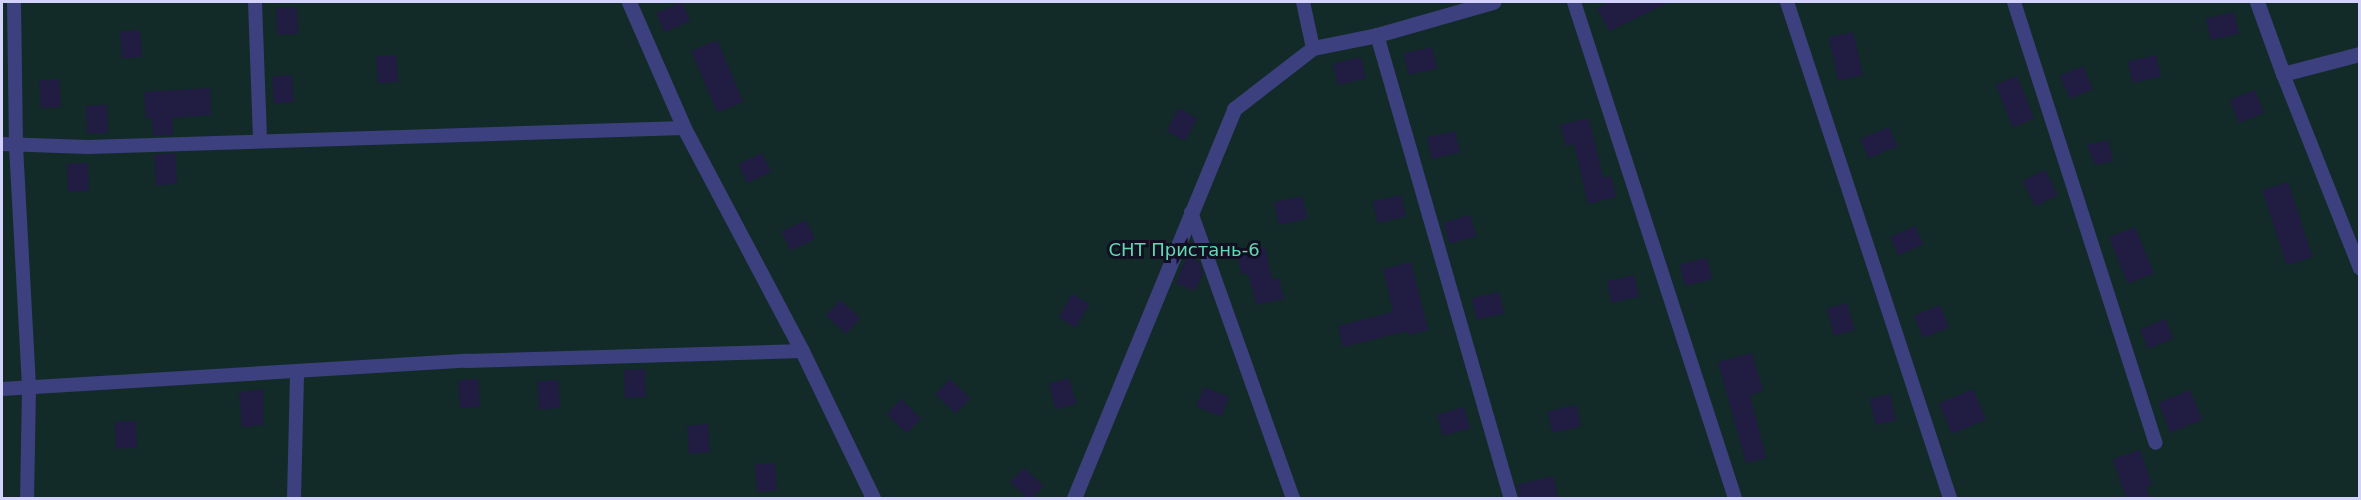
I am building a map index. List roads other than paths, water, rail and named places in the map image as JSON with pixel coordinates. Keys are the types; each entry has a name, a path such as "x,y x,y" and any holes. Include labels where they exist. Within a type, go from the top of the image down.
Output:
{"street":[{"path":"629,2 684,128 802,351 873,498"},
{"path":"1074,498 1233,109 1313,48 1377,35 1493,2"},
{"path":"2257,2 2283,74 2360,54"}],"lane":[{"path":"14,2 16,146 29,387 27,498"},
{"path":"255,2 260,141"},
{"path":"1303,2 1313,48"},
{"path":"1574,2 1735,498"},
{"path":"1787,2 1950,498"},
{"path":"2014,2 2156,443"},
{"path":"1377,35 1510,498"},
{"path":"2283,74 2360,268"},
{"path":"2,144 88,147 684,128"},
{"path":"1191,212 1293,498"},
{"path":"2,389 466,361 802,351"},
{"path":"294,498 297,371"}],"park label":[{"name":"СНТ Пристань-6","path":"1184,250"}]}
